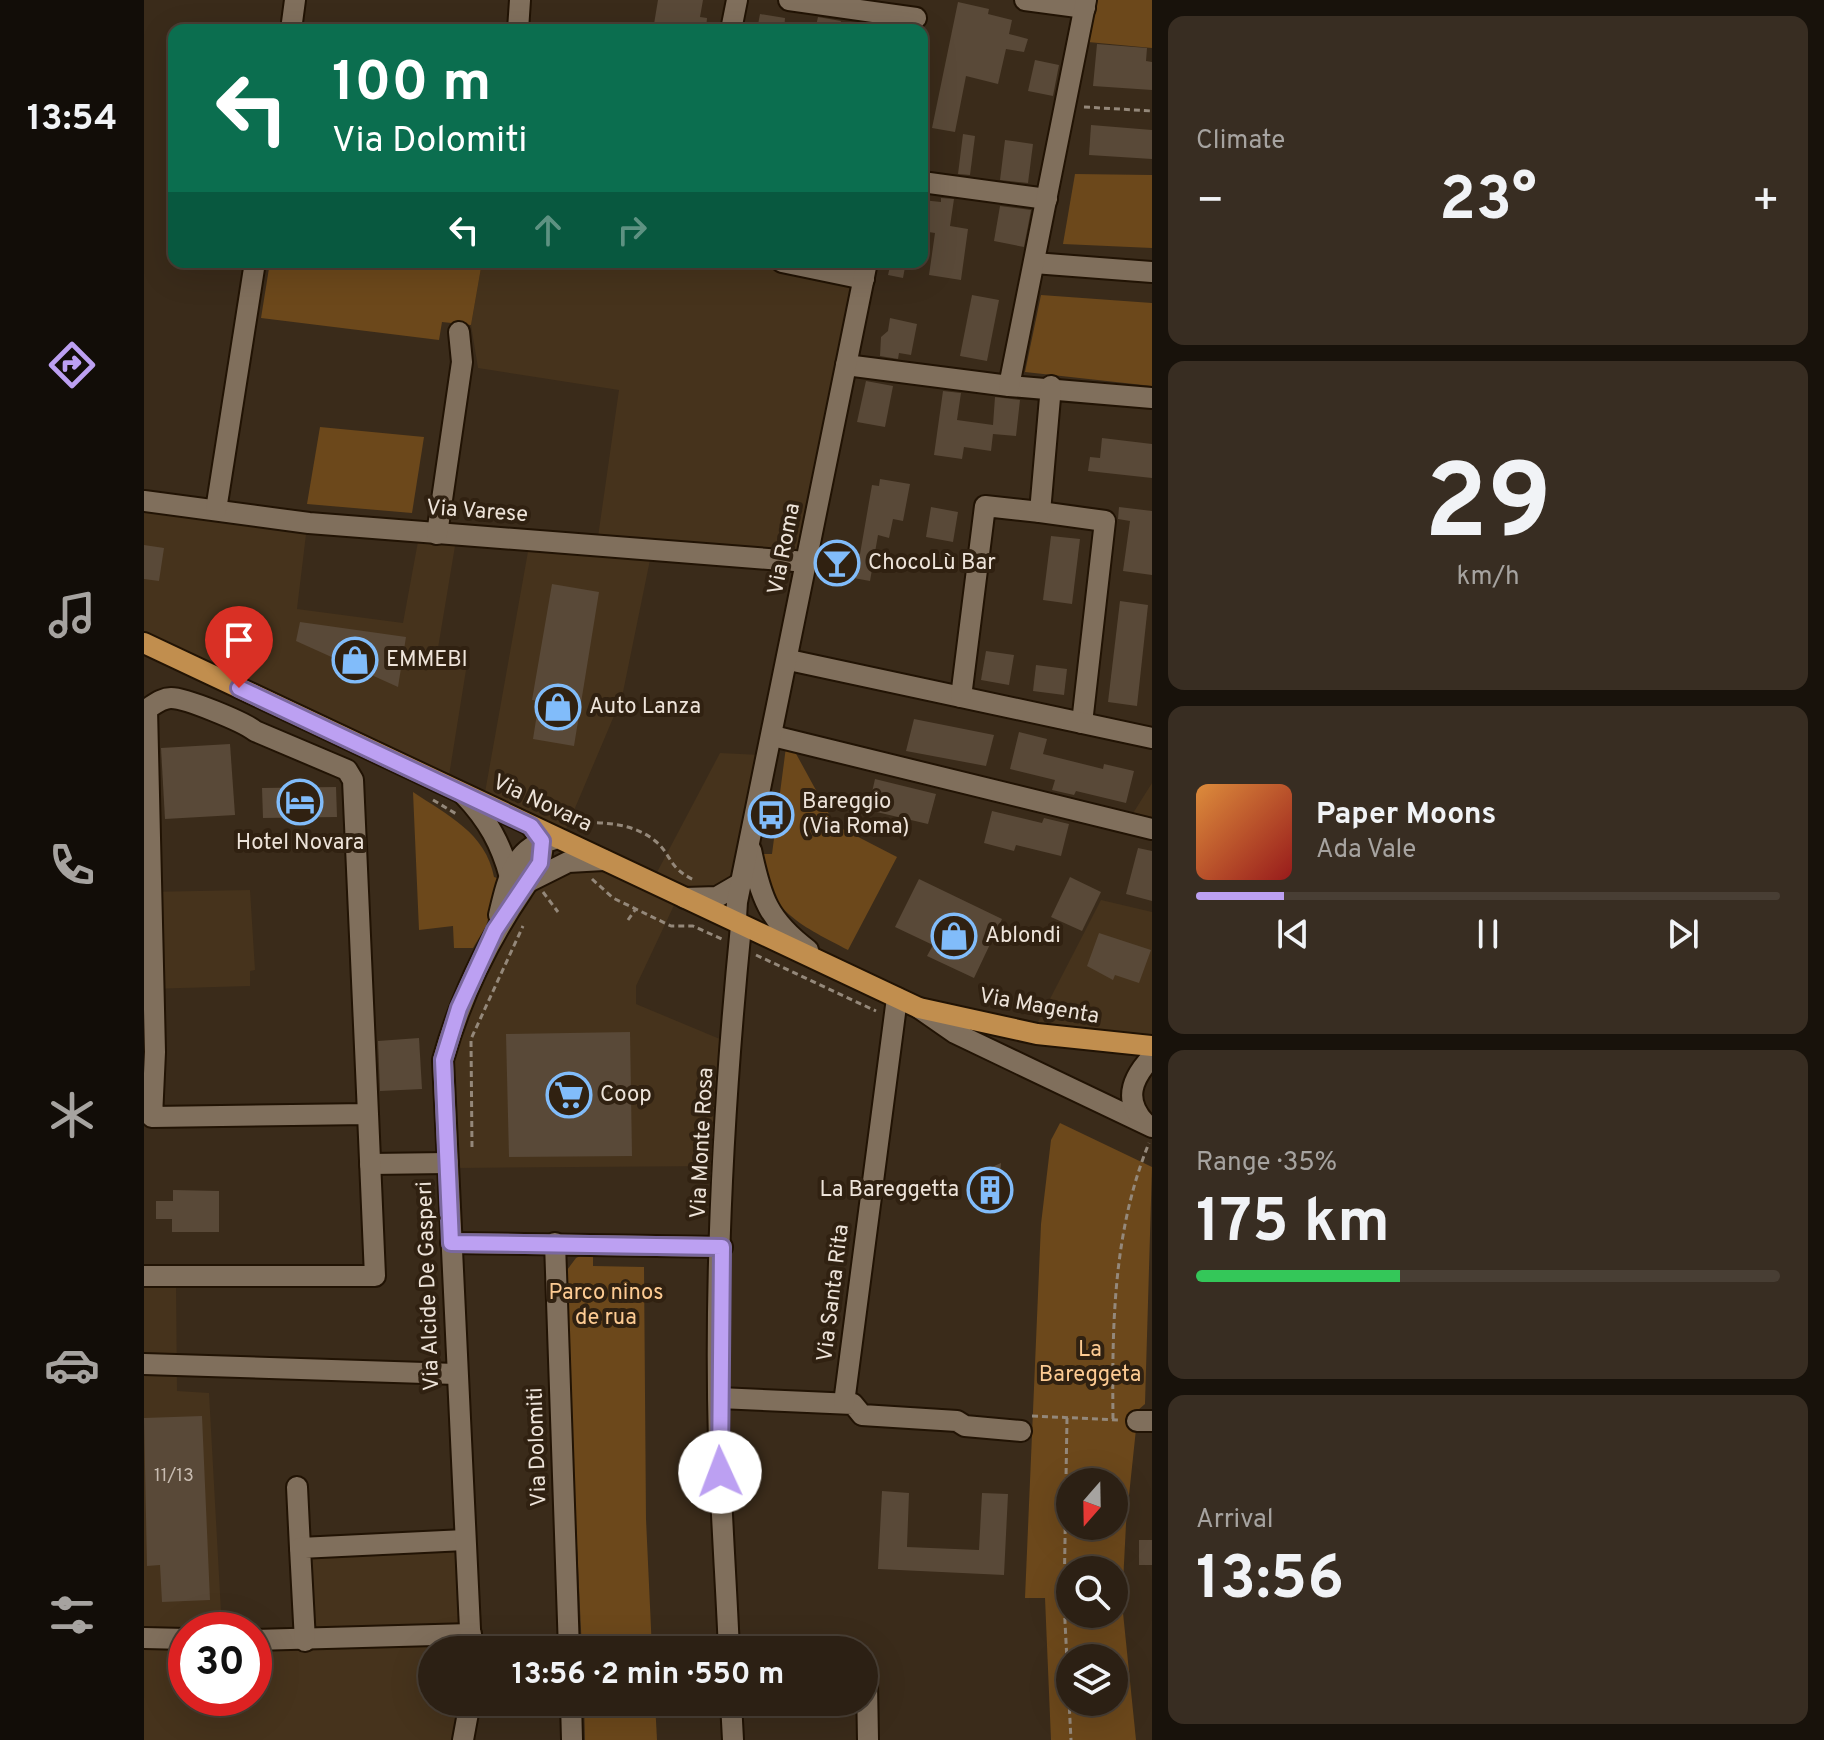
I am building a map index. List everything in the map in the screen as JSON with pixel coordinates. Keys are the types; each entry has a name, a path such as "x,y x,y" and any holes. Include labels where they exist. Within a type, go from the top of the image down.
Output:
{"main road":[{"name":"Via Novara","path":"144,643 461,792 544,835 604,860 919,1008"},
{"name":"Via Magenta","path":"919,1008 1037,1034 1152,1046"}],"street":[{"path":"292,24 295,0"},
{"path":"518,24 520,0"},
{"path":"732,24 737,0"},
{"path":"789,0 917,16"},
{"path":"1009,386 1085,4 1025,0"},
{"path":"928,183 1047,199"},
{"path":"1034,263 1152,272"},
{"path":"216,510 254,268"},
{"path":"844,268 865,270"},
{"name":"Via Roma","path":"749,879 751,846 865,270"},
{"path":"437,534 462,362 459,332"},
{"path":"846,365 1009,386 1051,386 1152,398"},
{"path":"1040,512 1051,386"},
{"name":"Via Varese","path":"144,501 437,534 807,562"},
{"path":"961,697 985,506 1105,521 1082,723"},
{"path":"789,660 1152,738"},
{"path":"263,699 257,713 244,722 234,722 181,699 168,698 147,709 148,860 155,1052 148,1122 176,1117 368,1114"},
{"path":"144,1277 375,1276 353,780 347,770 255,731 244,722"},
{"path":"773,736 1152,829"},
{"path":"461,792 483,815 528,888 568,862 604,860"},
{"name":"Via Alcide De Gasperi","path":"471,1636 443,1060 459,1008 495,930 528,888 527,847 544,835"},
{"path":"682,898 717,897 749,879 775,923 825,964"},
{"name":"Via Monte Rosa","path":"728,1636 719,1398 722,1247 741,926 754,914 749,879"},
{"name":"Via Santa Rita","path":"844,1403 897,998"},
{"path":"919,1008 955,1033 1150,1128"},
{"path":"1150,1128 1136,1114 1131,1093 1140,1070 1152,1057"},
{"path":"370,1164 448,1163"},
{"path":"451,1243 722,1247"},
{"name":"Via Dolomiti","path":"555,1243 569,1636"},
{"path":"144,1364 456,1374"},
{"path":"719,1398 844,1403 853,1404 862,1415 957,1421 965,1426 1021,1431"},
{"path":"297,1487 305,1641"},
{"path":"300,1548 465,1540"},
{"path":"144,1638 168,1639"},
{"path":"272,1640 418,1642"},
{"path":"463,1740 467,1716"},
{"path":"571,1716 572,1740"},
{"path":"732,1716 733,1740"},
{"path":"868,1716 868,1740"}],"path":[{"path":"1065,106 1152,111"},
{"path":"587,876 613,898 671,926 693,926 717,938"},
{"path":"528,888 551,884"},
{"path":"528,888 558,912"},
{"path":"628,920 636,909"},
{"path":"472,1147 471,1039 529,913"},
{"path":"1113,1419 1112,1348 1119,1262 1150,1128"},
{"path":"1021,1431 1023,1416 1144,1421"},
{"path":"1067,1418 1064,1602 1071,1740"}],"shaded area":[{"path":"481,268 771,268 871,290 815,569 651,555 622,697 564,834 484,798 529,546 596,551 619,390 478,368 471,325"},
{"path":"144,506 307,526 297,609 403,623 419,536 456,540 435,666 466,670 448,782 144,631"},
{"path":"720,753 761,755 735,882 702,893 654,878"},
{"path":"1152,783 1152,824 1130,818"},
{"path":"604,863 677,899 636,986 636,1004 727,1042 719,1166 455,1168 448,1060 464,1011 528,886 554,871"},
{"path":"250,890 255,970 250,971 250,986 147,989 149,1043 144,1043 145,892"},
{"path":"1101,900 1152,912 1152,1036 1036,1026"},
{"path":"144,1282 176,1282 177,1391 209,1393 221,1612 168,1612 168,1716 272,1716 272,1635 299,1635 293,1540 470,1534 476,1636 418,1636 418,1716 473,1716 469,1740 144,1740"}],"green space":[{"path":"1097,0 1152,0 1152,48 1088,42"},
{"path":"1075,174 1152,175 1152,248 1063,244"},
{"path":"269,268 481,268 471,325 442,322 439,340 261,318"},
{"path":"1041,295 1152,303 1152,386 1025,372"},
{"path":"320,427 424,437 412,513 307,504"},
{"path":"786,747 794,750 835,825 897,857 848,950 789,914 778,903 765,873 764,854 772,854"},
{"path":"413,792 451,817 474,837 490,862 494,877 500,879 486,926 473,948 454,948 453,926 419,930"},
{"name":"La Bareggeta","path":"1060,1123 1152,1167 1145,1404 1138,1410 1128,1505 1128,1468 1056,1468 1056,1540 1125,1540 1124,1556 1056,1556 1056,1628 1125,1628 1126,1644 1056,1644 1056,1716 1128,1716 1128,1662 1136,1740 1051,1740 1045,1598 1025,1598 1041,1224 1051,1140"},
{"name":"Parco ninos de rua","path":"584,1254 593,1255 593,1266 644,1267 646,1519 651,1636 581,1636 564,1274 576,1258"},
{"path":"584,1716 656,1716 657,1740 585,1740"}],"building":[{"path":"658,0 703,0 700,17 707,18 706,24 654,24"},
{"path":"958,2 989,9 988,14 1012,20 1009,34 1028,39 1024,52 1006,49 998,84 966,76 955,132 932,128"},
{"path":"760,14 785,18 784,24 758,24"},
{"path":"818,17 841,21 840,24 816,24"},
{"path":"1097,44 1147,48 1146,61 1152,62 1152,90 1093,86"},
{"path":"1035,60 1059,65 1053,96 1028,91"},
{"path":"1091,125 1152,130 1152,159 1089,155"},
{"path":"963,134 975,136 970,175 958,174"},
{"path":"1005,140 1033,144 1028,183 1000,180"},
{"path":"941,198 954,199 950,226 968,229 961,280 929,275 935,233 928,232 928,201 941,202"},
{"path":"1000,206 1031,210 1024,247 994,241"},
{"path":"890,268 905,268 903,278 888,275"},
{"path":"972,295 999,300 987,361 960,356"},
{"path":"890,318 917,324 911,355 899,353 898,359 880,356 881,337 888,331"},
{"path":"866,381 893,386 885,427 857,422"},
{"path":"943,391 961,393 957,420 993,425 995,397 1020,400 1016,436 993,434 991,451 964,447 962,459 934,455"},
{"path":"1102,438 1152,444 1152,478 1088,471 1090,457 1100,458"},
{"path":"880,479 910,484 903,521 893,519 889,538 878,535 870,581 826,573 831,549 860,554 872,485 879,486"},
{"path":"931,507 958,512 953,542 926,537"},
{"path":"1119,507 1152,511 1152,575 1123,571 1130,521 1118,519"},
{"path":"1051,536 1080,539 1072,604 1043,600"},
{"path":"144,545 164,548 159,581 144,579"},
{"path":"552,584 599,592 574,746 533,739 539,701 532,700"},
{"path":"1120,601 1148,605 1137,706 1108,702"},
{"path":"300,622 406,637 398,687 296,641"},
{"path":"986,651 1014,655 1009,685 981,680"},
{"path":"1036,665 1067,669 1064,695 1033,691"},
{"path":"914,719 994,735 986,766 906,751"},
{"path":"1019,732 1047,739 1043,754 1103,769 1104,764 1134,771 1126,803 1076,791 1074,795 1052,790 1055,780 1010,769"},
{"path":"230,744 235,815 165,819 161,748"},
{"path":"875,779 936,794 928,824 868,810"},
{"name":"Hotel Novara","path":"336,787 337,817 263,818 262,788"},
{"path":"992,811 1042,823 1044,818 1069,824 1061,856 1016,845 1014,851 984,843"},
{"path":"1138,848 1152,851 1152,901 1126,894"},
{"path":"1070,877 1101,892 1082,931 1051,917"},
{"name":"Ablondi","path":"919,879 1002,919 974,978 927,956 933,945 895,927"},
{"path":"1099,933 1151,950 1139,983 1115,975 1113,980 1087,966"},
{"name":"Coop","path":"630,1032 632,1156 509,1157 506,1034"},
{"path":"419,1038 422,1089 380,1091 378,1041"},
{"name":"La Bareggetta","path":"1001,1163 997,1210 979,1209 983,1171"},
{"path":"173,1190 219,1191 219,1232 172,1232 172,1219 156,1219 156,1201 173,1201"},
{"path":"202,1416 210,1600 162,1602 160,1565 147,1566 144,1418"},
{"path":"882,1491 909,1493 907,1547 979,1550 982,1493 1008,1494 1004,1575 878,1569"},
{"path":"1139,1540 1152,1540 1152,1565 1139,1565"}],"place":[{"name":"ChocoLù Bar","path":"837,563"},
{"name":"EMMEBI","path":"355,660"},
{"name":"Auto Lanza","path":"558,707"},
{"name":"Hotel Novara","path":"300,802"},
{"name":"Bareggio (Via Roma)","path":"771,815"},
{"name":"Ablondi","path":"954,936"},
{"name":"Coop","path":"569,1095"},
{"name":"La Bareggetta","path":"990,1190"}],"route":[{"path":"239,688 531,826 542,841 540,863 495,930 459,1008 443,1060 451,1243 722,1247 720,1472"}]}
